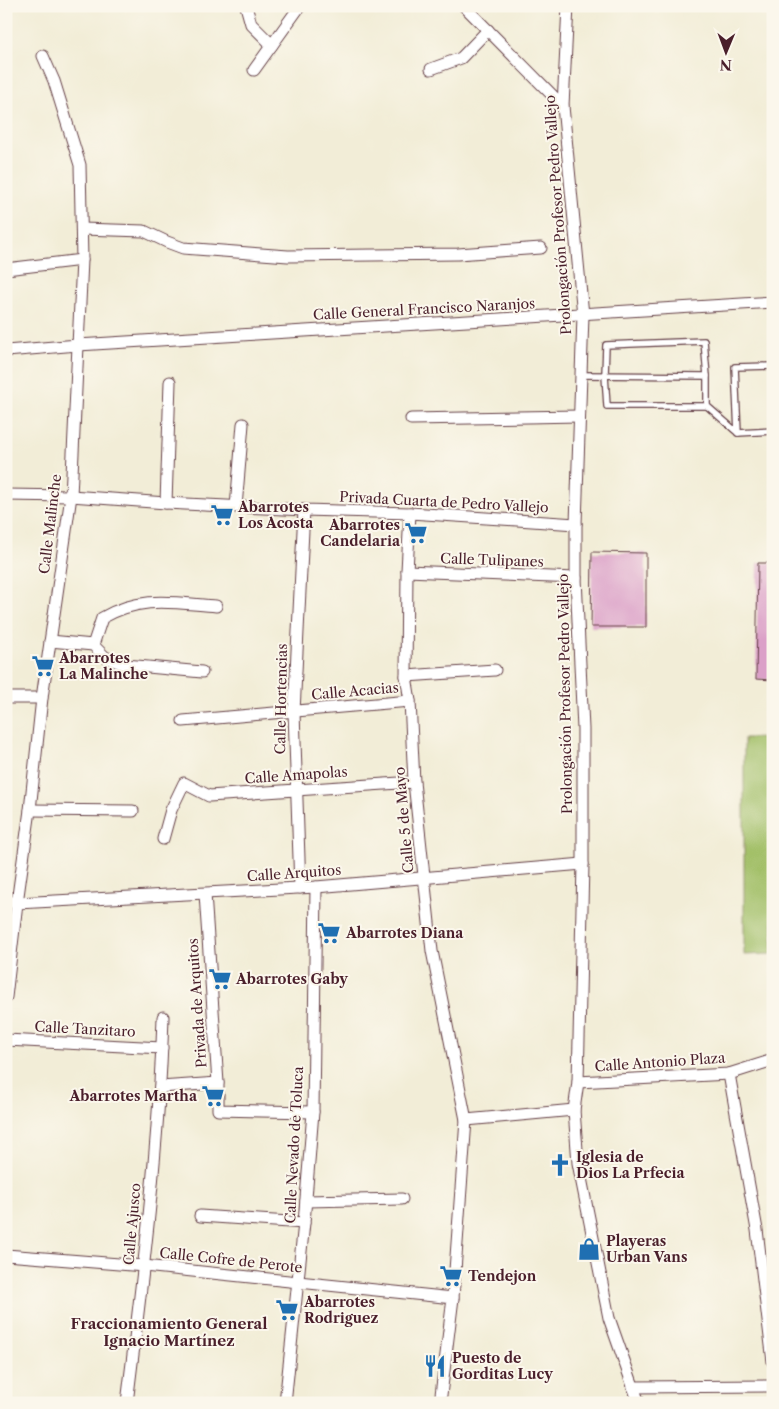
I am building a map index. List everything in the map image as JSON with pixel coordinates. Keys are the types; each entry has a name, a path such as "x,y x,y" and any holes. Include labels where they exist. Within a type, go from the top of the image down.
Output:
{"street":[{"path":"246,6 251,24 272,45"},
{"path":"254,70 300,6"},
{"path":"464,6 563,106"},
{"name":"Prolongación Profesor Pedro Vallejo","path":"568,6 563,106 583,315 576,524 576,578 583,729 583,864 578,1082 574,1110 578,1163 609,1318 639,1403"},
{"path":"431,69 461,58 488,30"},
{"name":"Calle Malinche","path":"6,997 11,902 30,810 42,698 71,496 82,260 80,165 54,81 44,56"},
{"path":"82,229 144,231 183,248 288,256 458,254 541,248"},
{"path":"6,269 82,260"},
{"name":"Calle General Francisco Naranjos","path":"6,351 773,302"},
{"path":"166,503 170,382"},
{"path":"411,420 579,416"},
{"path":"236,507 243,424"},
{"name":"Privada Cuarta de Pedro Vallejo","path":"6,494 71,496 236,507 410,513 576,524"},
{"name":"Calle Hortencias","path":"300,888 294,712 304,510"},
{"name":"Calle 5 de Mayo","path":"410,513 407,572 406,676 410,701 414,782 432,951 466,1120 452,1298 440,1403"},
{"name":"Calle Tulipanes","path":"407,572 576,578"},
{"path":"93,645 102,618 118,609 148,602 216,606"},
{"path":"50,641 93,645 105,657 126,665 202,672"},
{"path":"406,676 495,670"},
{"path":"6,698 42,698"},
{"name":"Calle Acacias","path":"183,721 410,701"},
{"name":"Calle Amapolas","path":"162,839 171,810 184,783 209,796 414,782"},
{"path":"30,810 133,811"},
{"name":"Calle Arquitos","path":"11,902 205,894 316,887 583,864"},
{"name":"Calle Nevado de Toluca","path":"285,1403 304,1224 312,1112 316,887"},
{"name":"Privada de Arquitos","path":"205,894 218,1083 218,1110 312,1112"},
{"name":"Calle Ajusco","path":"127,1403 144,1266 160,1088 163,1017"},
{"name":"Calle Tanzitaro","path":"6,1040 162,1048"},
{"name":"Calle Antonio Plaza","path":"578,1082 729,1074 773,1060"},
{"path":"729,1074 757,1230 773,1362"},
{"path":"160,1088 218,1083"},
{"path":"466,1120 574,1110"},
{"path":"306,1201 402,1198"},
{"path":"200,1216 304,1224"},
{"name":"Calle Cofre de Perote","path":"6,1255 144,1266 452,1298"},
{"path":"633,1387 773,1386"}],"lane":[{"path":"707,406 704,341 606,345 607,406 707,406 738,433 773,431"},
{"path":"738,433 735,367 773,366"},
{"path":"582,375 707,376"}],"green space":[{"path":"744,738 773,738 773,954 744,955"}],"building":[{"path":"592,552 646,553 646,627 591,627"},
{"path":"758,563 773,563 773,680 756,679"}],"place":[{"name":"Abarrotes Los Acosta","path":"222,515"},
{"name":"Abarrotes Candelaria","path":"416,533"},
{"name":"Abarrotes La Malinche","path":"43,666"},
{"name":"Abarrotes Diana","path":"329,933"},
{"name":"Abarrotes Gaby","path":"220,979"},
{"name":"Abarrotes Martha","path":"213,1096"},
{"name":"Iglesia de Dios La Prfecia","path":"560,1165"},
{"name":"Playeras Urban Vans","path":"589,1249"},
{"name":"Tendejon","path":"451,1276"},
{"name":"Abarrotes Rodriguez","path":"287,1310"},
{"name":"Puesto de Gorditas Lucy","path":"435,1366"}],"district":[{"name":"Fraccionamiento General Ignacio Martínez","path":"169,1332"}]}
